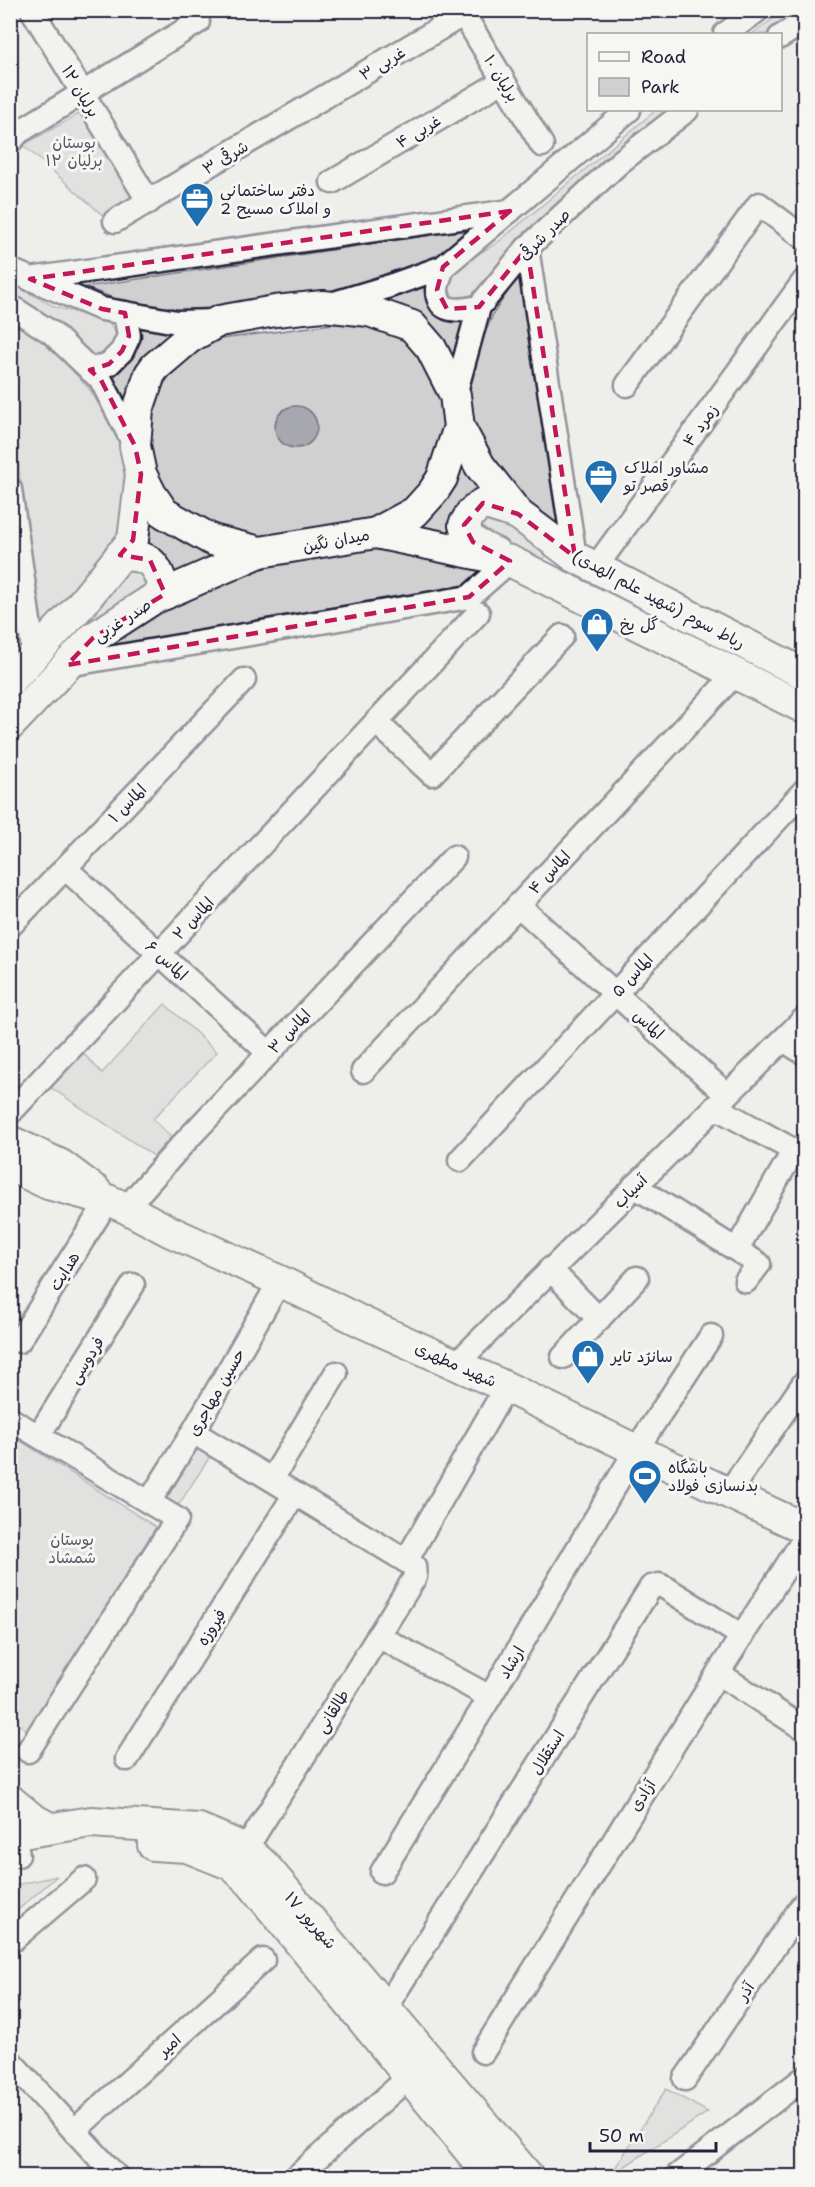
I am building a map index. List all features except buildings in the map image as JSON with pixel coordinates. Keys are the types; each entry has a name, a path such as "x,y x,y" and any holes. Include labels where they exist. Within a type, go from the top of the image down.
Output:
{"main road":[{"name":"میدان نگین","path":"323,306 369,311 412,326 431,348 455,395 459,427 442,478 433,492 415,512 376,533 260,552 212,540 164,513 151,494 138,460 138,410 150,374 155,367 189,338 219,321 275,311 323,306"},
{"name":"رباط سوم (شهید علم الهدی)","path":"459,427 480,466 518,514 585,563 804,674"},
{"name":"صدر غربی","path":"10,681 79,607 133,540 138,460"},
{"path":"510,561 473,542 466,535 464,525 471,513 483,503 518,514"},
{"name":"رباط سوم (شهید علم الهدی)","path":"376,533 510,561 804,708"},
{"name":"صدر غربی","path":"10,725 93,638 153,599 260,552"},
{"path":"120,555 136,555 150,560 160,575 165,594"},
{"name":"شهید مطهری","path":"10,1141 61,1165 117,1204 169,1231 804,1528"},
{"name":"شهید مطهری","path":"10,1166 48,1184 117,1204"},
{"path":"10,1800 33,1819 50,1828"},
{"name":"۱۷ شهریور","path":"13,1837 50,1828 91,1822 199,1829 246,1849 264,1865 528,2176"},
{"name":"۱۷ شهریور","path":"13,1837 187,1847 232,1865 251,1883 490,2176"}],"street":[{"name":"برلیان ۱۲","path":"32,10 149,202"},
{"path":"726,33 758,10"},
{"name":"برلیان ۱۰","path":"465,12 542,145"},
{"name":"۳ غربی","path":"301,112 465,12"},
{"path":"10,142 19,132 198,22"},
{"path":"782,37 804,22"},
{"name":"۴ غربی","path":"332,182 503,81"},
{"path":"323,306 443,267 628,111"},
{"name":"صدر شرقی","path":"455,395 479,307 527,248 620,162 686,111"},
{"name":"۳ شرقی","path":"149,202 301,112"},
{"path":"115,221 149,202"},
{"path":"627,385 759,204 804,238"},
{"path":"20,275 510,211"},
{"path":"527,248 585,563"},
{"path":"443,267 437,291 442,304 447,309 459,311 479,307"},
{"path":"20,275 102,309 177,322 219,321"},
{"name":"زمرد ۴","path":"585,563 804,281"},
{"path":"10,306 52,333 101,381 138,460"},
{"path":"90,370 109,364 122,351 129,336 125,313"},
{"path":"10,489 34,656"},
{"path":"67,665 469,597 510,561"},
{"name":"الماس ۲","path":"10,1113 478,613"},
{"path":"376,722 432,774 562,636"},
{"name":"الماس ۴","path":"363,1071 735,674"},
{"name":"الماس ۱","path":"10,926 244,680"},
{"name":"الماس ۵","path":"460,1160 804,790"},
{"name":"الماس ۳","path":"117,1204 181,1146 454,857"},
{"name":"الماس ۶","path":"65,868 269,1053"},
{"name":"الماس","path":"518,905 615,993 721,1101 799,1153"},
{"name":"آسیاب","path":"456,1364 804,1019"},
{"path":"783,1040 804,1053"},
{"path":"737,1249 799,1153"},
{"path":"634,1186 759,1264 746,1281"},
{"name":"هدایت","path":"19,1341 117,1204"},
{"path":"550,1269 599,1319"},
{"path":"563,1357 637,1278"},
{"name":"حسین مهاجری","path":"149,1502 193,1432 280,1281"},
{"name":"فردوسی","path":"39,1435 133,1285"},
{"name":"ارشاد","path":"382,1872 490,1697 636,1450 711,1336"},
{"path":"272,1479 336,1373"},
{"path":"729,1492 804,1383"},
{"name":"طالقانی","path":"246,1849 415,1577 411,1566 506,1387"},
{"path":"10,1419 177,1519 28,1751"},
{"path":"193,1432 411,1566"},
{"name":"فیروزه","path":"127,1760 295,1494"},
{"name":"آزادی","path":"483,2052 718,1673 804,1539"},
{"name":"استقلال","path":"386,2007 651,1587 659,1585 666,1588 742,1636"},
{"path":"378,1636 490,1697"},
{"path":"718,1673 801,1719"},
{"path":"10,1942 84,1879"},
{"name":"آذر","path":"685,2079 804,1903"},
{"name":"امیر","path":"74,2131 263,1960"},
{"path":"10,2061 116,2176"},
{"path":"297,2176 408,2078"},
{"path":"677,2176 804,2078"}],"highlighted area":[{"path":"510,211 443,267 437,290 447,309 479,307 527,248 575,557 518,514 483,503 464,525 473,542 510,561 469,597 67,665 93,638 165,594 150,560 120,555 133,540 141,474 135,446 101,380 90,370 109,364 122,351 129,336 125,313 102,309 30,279"}],"green space":[{"path":"784,11 804,12 773,33 753,33"},
{"path":"655,111 671,111 480,288 466,299 454,297 448,289 451,275 458,266 497,243"},
{"name":"بوستان برلیان ۱۲","path":"83,112 137,201 106,218 23,145"},
{"path":"471,229 433,259 356,287 239,309 179,312 136,307 85,287"},
{"path":"521,271 563,539 524,507 474,434 466,401 473,362 493,314"},
{"path":"11,283 55,307 109,321 116,335 114,348 94,357 11,295"},
{"path":"428,284 425,297 433,306 442,314 464,321 452,361 446,342 435,328 417,313 402,305 377,302"},
{"path":"10,319 43,338 90,390 122,442 131,477 121,529 99,564 40,633 11,406"},
{"path":"376,323 408,341 430,364 450,418 434,474 388,516 241,539 170,500 154,475 149,448 148,417 158,392 174,370 195,350 221,339 332,324"},
{"path":"135,325 184,330 127,411 106,374"},
{"path":"465,454 493,496 461,540 405,529"},
{"path":"148,504 180,541 199,550 226,555 170,580 138,544"},
{"path":"492,511 548,551 542,562 487,538 478,527"},
{"path":"377,543 490,562 460,590 89,654 115,632 240,571"},
{"path":"124,566 149,574 145,588 11,710 11,695"},
{"path":"165,1004 217,1052 153,1119 171,1137 154,1156 50,1087 82,1052 102,1073"},
{"name":"بوستان شمشاد","path":"10,1434 156,1527 29,1731 12,1720"},
{"path":"195,1445 211,1455 176,1509 160,1498"},
{"path":"57,1876 11,1916 11,1886"},
{"path":"666,2089 708,2112 610,2176"}],"shaded area":[{"path":"296,406 304,407 311,412 316,419 316,435 311,442 304,447 296,448 288,447 281,442 276,435 275,427 276,419 281,412 288,407"}],"place":[{"name":"دفتر ساختمانی و املاک مسیح 2","path":"197,228"},
{"name":"مشاور املاک قصر تو","path":"601,505"},
{"name":"گل یخ","path":"597,653"},
{"name":"سانرُد تایر","path":"588,1385"},
{"name":"باشگاه بدنسازی فولاد","path":"645,1505"}]}
